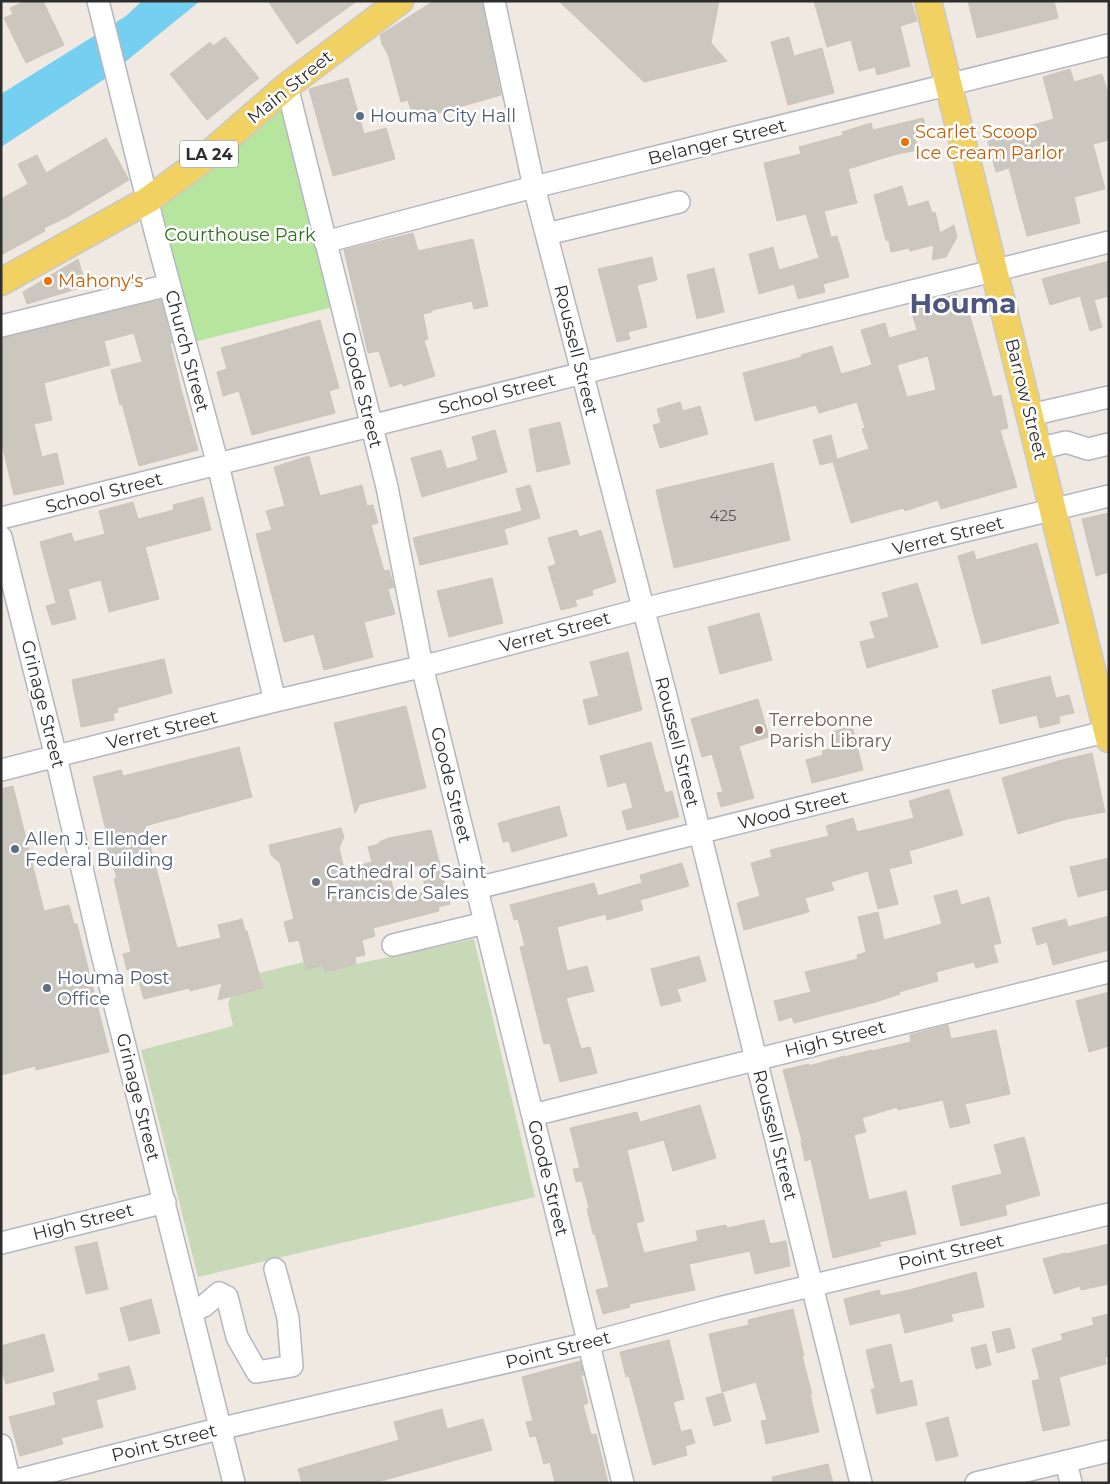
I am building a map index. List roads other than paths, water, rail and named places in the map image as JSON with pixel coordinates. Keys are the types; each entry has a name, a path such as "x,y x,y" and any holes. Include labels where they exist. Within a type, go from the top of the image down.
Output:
{"main road":[{"name":"Main Street","path":"1,282 148,200 201,161 286,86 400,1"},
{"name":"Barrow Street","path":"928,1 1108,734"}],"street":[{"name":"Church Street","path":"98,1 169,284 218,464 275,701"},
{"name":"Roussell Street","path":"494,1 534,187 757,1058 861,1483"},
{"name":"Belanger Street","path":"325,242 534,187 1109,45"},
{"name":"Goode Street","path":"286,86 387,487 422,666 623,1483"},
{"path":"547,234 679,202"},
{"name":"School Street","path":"1,518 1109,242"},
{"path":"1,326 169,284"},
{"path":"1030,415 1109,397"},
{"path":"1038,449 1066,442 1088,449 1109,444"},
{"name":"Verret Street","path":"1,770 56,758 643,609 1109,496"},
{"name":"Grinage Street","path":"1,537 100,946 234,1483"},
{"name":"Wood Street","path":"477,888 700,833 971,772 1108,734"},
{"path":"393,945 485,923"},
{"name":"High Street","path":"533,1114 757,1058 1024,985 1109,972"},
{"name":"High Street","path":"1,1243 165,1202"},
{"name":"Point Street","path":"9,1482 221,1429 589,1343 719,1308 1109,1214"},
{"path":"191,1312 204,1306 219,1294 228,1297 238,1337 257,1372 292,1366 288,1318 275,1269"},
{"path":"1,1445 9,1482"},
{"path":"976,1483 1109,1451"},
{"path":"1066,1461 1071,1483"}],"water":[{"path":"142,1 200,1 103,80 1,147 1,94 126,16"}],"place":[{"name":"Houma City Hall","path":"360,116"},
{"name":"Scarlet Scoop Ice Cream Parlor","path":"905,142"},
{"name":"Mahony's","path":"48,281"},
{"name":"Terrebonne Parish Library","path":"759,730"},
{"name":"Allen J. Ellender Federal Building","path":"15,849"},
{"name":"Cathedral of Saint Francis de Sales","path":"316,882"},
{"name":"Houma Post Office","path":"47,988"}],"district":[{"name":"Houma","path":"963,303"}],"park label":[{"name":"Courthouse Park","path":"240,235"}]}
